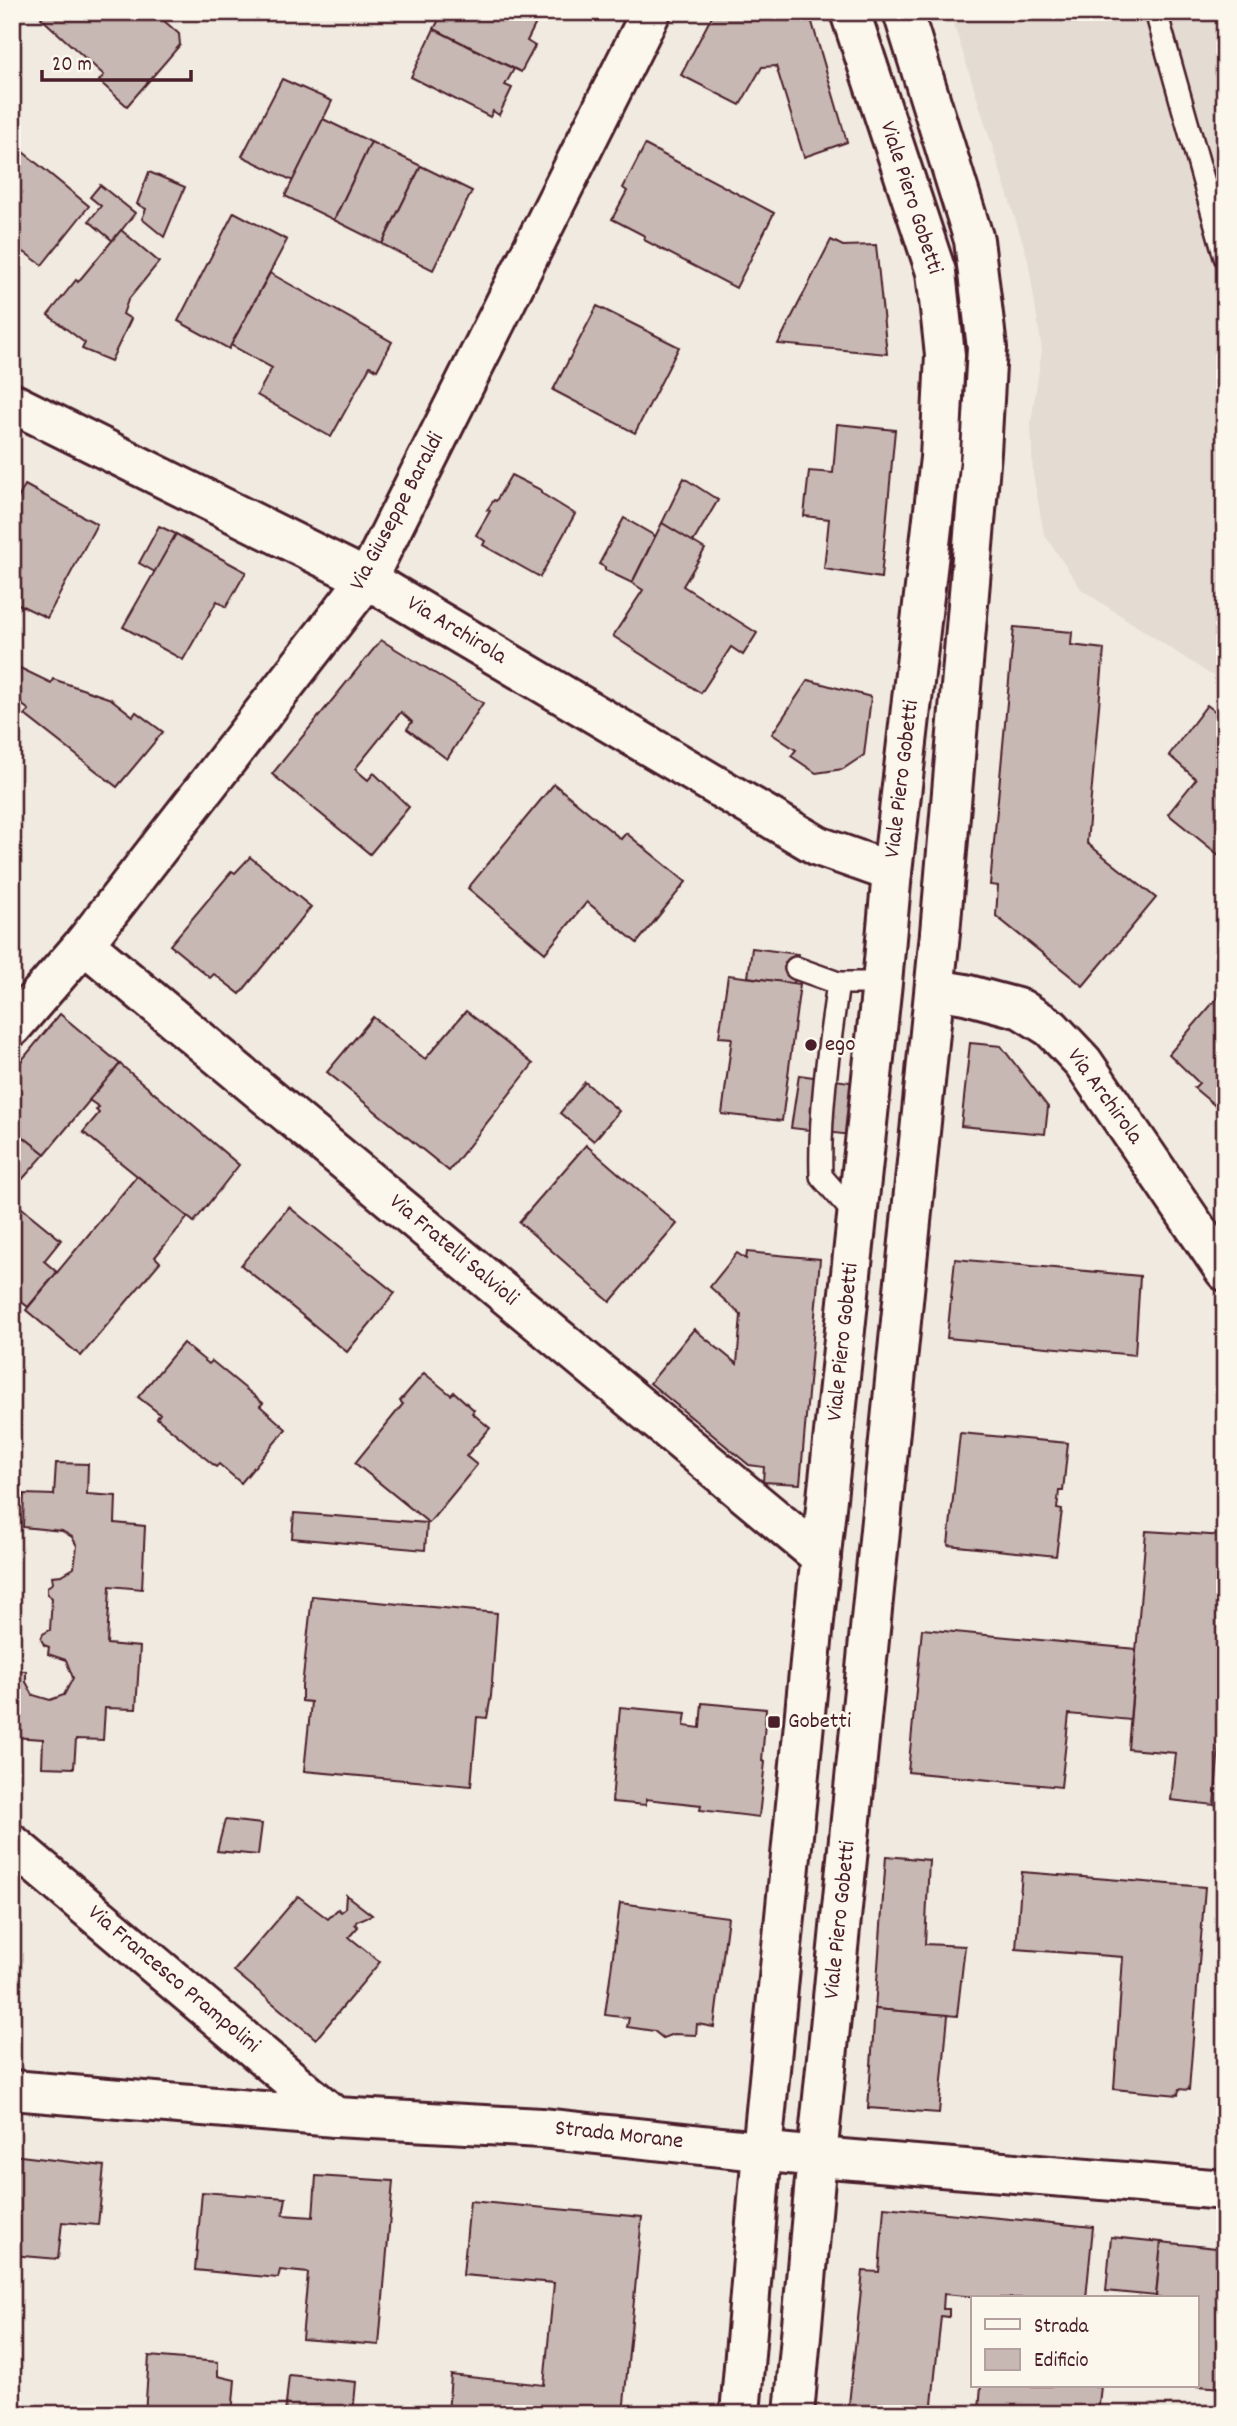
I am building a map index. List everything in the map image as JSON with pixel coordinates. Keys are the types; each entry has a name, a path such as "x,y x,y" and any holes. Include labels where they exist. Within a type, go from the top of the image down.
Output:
{"street":[{"name":"Via Giuseppe Baraldi","path":"12,1027 84,944 367,579 651,12"},
{"name":"Viale Piero Gobetti","path":"740,2414 762,2151 882,983 891,872 940,458 945,355 936,272 850,12"},
{"name":"Viale Piero Gobetti","path":"794,2414 817,2157 935,989 980,466 987,348 974,240 903,12"},
{"name":"Via Archirola","path":"12,403 367,579 818,846 891,872"},
{"name":"Via Fratelli Salvioli","path":"84,944 821,1557"},
{"name":"Via Archirola","path":"935,989 1021,1009 1051,1028 1083,1062 1225,1271"},
{"path":"821,1557 878,1559"},
{"name":"Via Francesco Prampolini","path":"12,1844 335,2117"},
{"name":"Strada Morane","path":"12,2090 335,2117 541,2128 817,2157 1225,2190"}],"lane":[{"path":"1156,12 1225,257"},
{"path":"796,968 838,982 882,983"},
{"path":"838,982 820,1131 821,1176 857,1217"}],"shaded area":[{"path":"950,12 1225,12 1225,684 1082,590 1044,534 1033,474 1031,423 1042,350 1028,259"}],"building":[{"path":"47,12 154,12 179,34 180,45 127,106 99,81 104,75 41,18"},
{"path":"443,12 518,12 537,21 527,41 535,46 521,72 434,29"},
{"path":"714,12 809,12 847,142 804,157 776,66 762,67 740,105 681,75"},
{"path":"434,29 514,69 505,85 512,88 499,115 493,111 490,117 411,77"},
{"path":"282,79 332,101 293,181 242,156"},
{"path":"323,119 371,142 334,220 285,196"},
{"path":"371,142 421,166 382,244 334,220"},
{"path":"12,143 89,206 42,265 24,252 17,260 12,256"},
{"path":"645,145 774,213 736,288 644,240 645,236 612,219 627,191 623,188"},
{"path":"421,166 472,191 433,270 382,244"},
{"path":"149,172 185,187 164,237 142,219 146,209 137,204"},
{"path":"100,185 135,213 113,241 89,221 101,206 90,197"},
{"path":"234,212 287,240 229,349 178,321"},
{"path":"121,230 159,262 128,300 123,314 131,319 111,361 82,349 85,343 48,315"},
{"path":"831,240 843,246 876,245 887,354 778,344"},
{"path":"270,273 392,342 377,370 370,366 331,437 257,395 272,368 231,345"},
{"path":"597,306 679,347 635,433 553,390"},
{"path":"837,424 895,430 881,578 824,569 829,519 804,516 809,471 833,473"},
{"path":"511,475 541,490 541,493 575,514 540,577 483,545 485,541 476,535 490,511 487,510 494,500 496,501"},
{"path":"684,478 718,500 693,542 662,523"},
{"path":"25,485 97,524 47,618 12,601 12,510"},
{"path":"624,518 655,536 632,583 605,570 605,567 599,564"},
{"path":"662,523 705,549 683,586 757,633 743,655 731,647 701,693 613,636 643,590 632,583"},
{"path":"159,526 176,534 155,572 139,563"},
{"path":"176,534 246,572 226,607 217,601 183,660 123,627"},
{"path":"1014,627 1072,632 1071,645 1104,649 1087,843 1156,898 1083,986 996,916 998,886 990,885"},
{"path":"381,640 483,703 447,759 407,729 412,722 401,712 355,769 368,780 374,773 409,807 370,854 272,774"},
{"path":"20,668 51,683 53,679 111,699 133,716 136,712 163,732 117,787 25,715 29,710 12,697 12,677"},
{"path":"808,680 871,697 864,755 843,769 816,773 791,756 796,750 772,734"},
{"path":"1207,705 1225,719 1225,860 1168,814 1196,779 1169,755"},
{"path":"554,784 621,839 626,833 686,882 637,943 587,902 545,953 468,888"},
{"path":"250,857 311,907 240,994 214,974 210,978 170,945 232,871 235,873"},
{"path":"752,948 798,954 794,984 748,977"},
{"path":"728,975 800,984 782,1121 722,1114 732,1038 719,1037"},
{"path":"1225,989 1225,1114 1194,1088 1199,1083 1169,1054"},
{"path":"466,1011 533,1064 449,1171 327,1072 373,1017 425,1059"},
{"path":"60,1014 120,1064 45,1154 12,1128 12,1072"},
{"path":"970,1043 1001,1046 1048,1107 1045,1134 961,1126"},
{"path":"120,1064 239,1165 194,1222 83,1132 99,1113 96,1110 99,1107 89,1100"},
{"path":"799,1075 857,1083 851,1135 791,1128"},
{"path":"585,1082 619,1111 594,1141 560,1113"},
{"path":"12,1128 45,1154 19,1183 12,1177"},
{"path":"586,1145 677,1224 610,1302 519,1222"},
{"path":"137,1176 188,1217 155,1257 160,1262 81,1356 26,1310"},
{"path":"12,1200 61,1240 44,1261 57,1272 28,1307 12,1294"},
{"path":"289,1207 395,1293 347,1352 241,1265"},
{"path":"747,1252 820,1259 800,1484 763,1482 764,1467 749,1465 650,1383 694,1329 737,1364 741,1315 710,1287 737,1253 746,1259"},
{"path":"955,1259 1140,1276 1135,1355 947,1338"},
{"path":"183,1343 209,1364 212,1361 263,1403 260,1406 286,1429 241,1483 219,1464 216,1467 157,1418 160,1414 138,1397"},
{"path":"424,1373 451,1395 454,1392 474,1410 472,1413 490,1428 466,1456 477,1465 429,1523 355,1463 403,1404 400,1401"},
{"path":"960,1433 1068,1443 1063,1491 1059,1491 1057,1509 1062,1510 1056,1556 948,1545"},
{"path":"56,1463 88,1464 87,1494 116,1496 115,1523 145,1526 142,1589 110,1586 107,1644 140,1647 136,1709 105,1708 103,1740 76,1739 74,1768 42,1767 43,1739 12,1737 12,1670 26,1671 26,1682 33,1695 50,1700 64,1695 73,1678 66,1660 48,1654 49,1647 44,1645 41,1639 43,1634 50,1630 52,1598 47,1594 47,1587 53,1583 52,1576 62,1575 74,1568 77,1546 72,1537 62,1531 23,1527 24,1494 54,1495"},
{"path":"294,1513 427,1523 425,1550 292,1538"},
{"path":"1146,1531 1225,1536 1225,1676 1214,1805 1171,1800 1176,1753 1128,1749"},
{"path":"312,1596 497,1613 491,1696 487,1718 477,1717 471,1786 304,1771 311,1702 302,1701 302,1686"},
{"path":"922,1629 1136,1649 1130,1720 1069,1714 1061,1787 908,1772"},
{"path":"702,1703 766,1709 762,1761 765,1762 759,1817 700,1810 701,1805 646,1799 646,1805 612,1802 620,1707 686,1713 684,1726 700,1728"},
{"path":"225,1820 262,1824 258,1855 217,1851"},
{"path":"886,1856 929,1860 925,1944 965,1946 957,2016 875,2009"},
{"path":"1022,1872 1205,1887 1189,2090 1179,2089 1178,2095 1114,2089 1123,1957 1016,1949"},
{"path":"346,1895 372,1915 357,1921 355,1924 358,1927 349,1937 380,1962 316,2039 234,1971 298,1896 328,1919 338,1909 341,1912 345,1909"},
{"path":"620,1903 728,1917 714,2027 697,2024 696,2035 673,2034 663,2038 654,2031 627,2027 629,2018 605,2015"},
{"path":"875,2009 948,2015 939,2113 868,2108"},
{"path":"12,2155 104,2166 98,2225 62,2222 58,2259 12,2255"},
{"path":"316,2176 393,2181 379,2345 302,2339 308,2273 280,2270 278,2278 195,2270 202,2192 286,2198 283,2215 313,2217"},
{"path":"470,2201 642,2217 623,2414 448,2414 451,2375 544,2385 554,2283 463,2275"},
{"path":"884,2207 1093,2227 1086,2296 971,2297 944,2294 943,2309 949,2309 949,2317 941,2316 931,2414 848,2414 863,2271 879,2272"},
{"path":"1111,2237 1161,2242 1156,2296 1106,2291"},
{"path":"1161,2242 1225,2249 1225,2388 1198,2386 1198,2296 1156,2296"},
{"path":"149,2356 218,2362 218,2376 235,2380 232,2414 145,2414"},
{"path":"289,2375 356,2382 353,2414 285,2414"},
{"path":"981,2388 1101,2388 1098,2414 1019,2414 979,2409"}],"place":[{"name":"ego","path":"811,1045"},
{"name":"Gobetti","path":"774,1722"}]}
